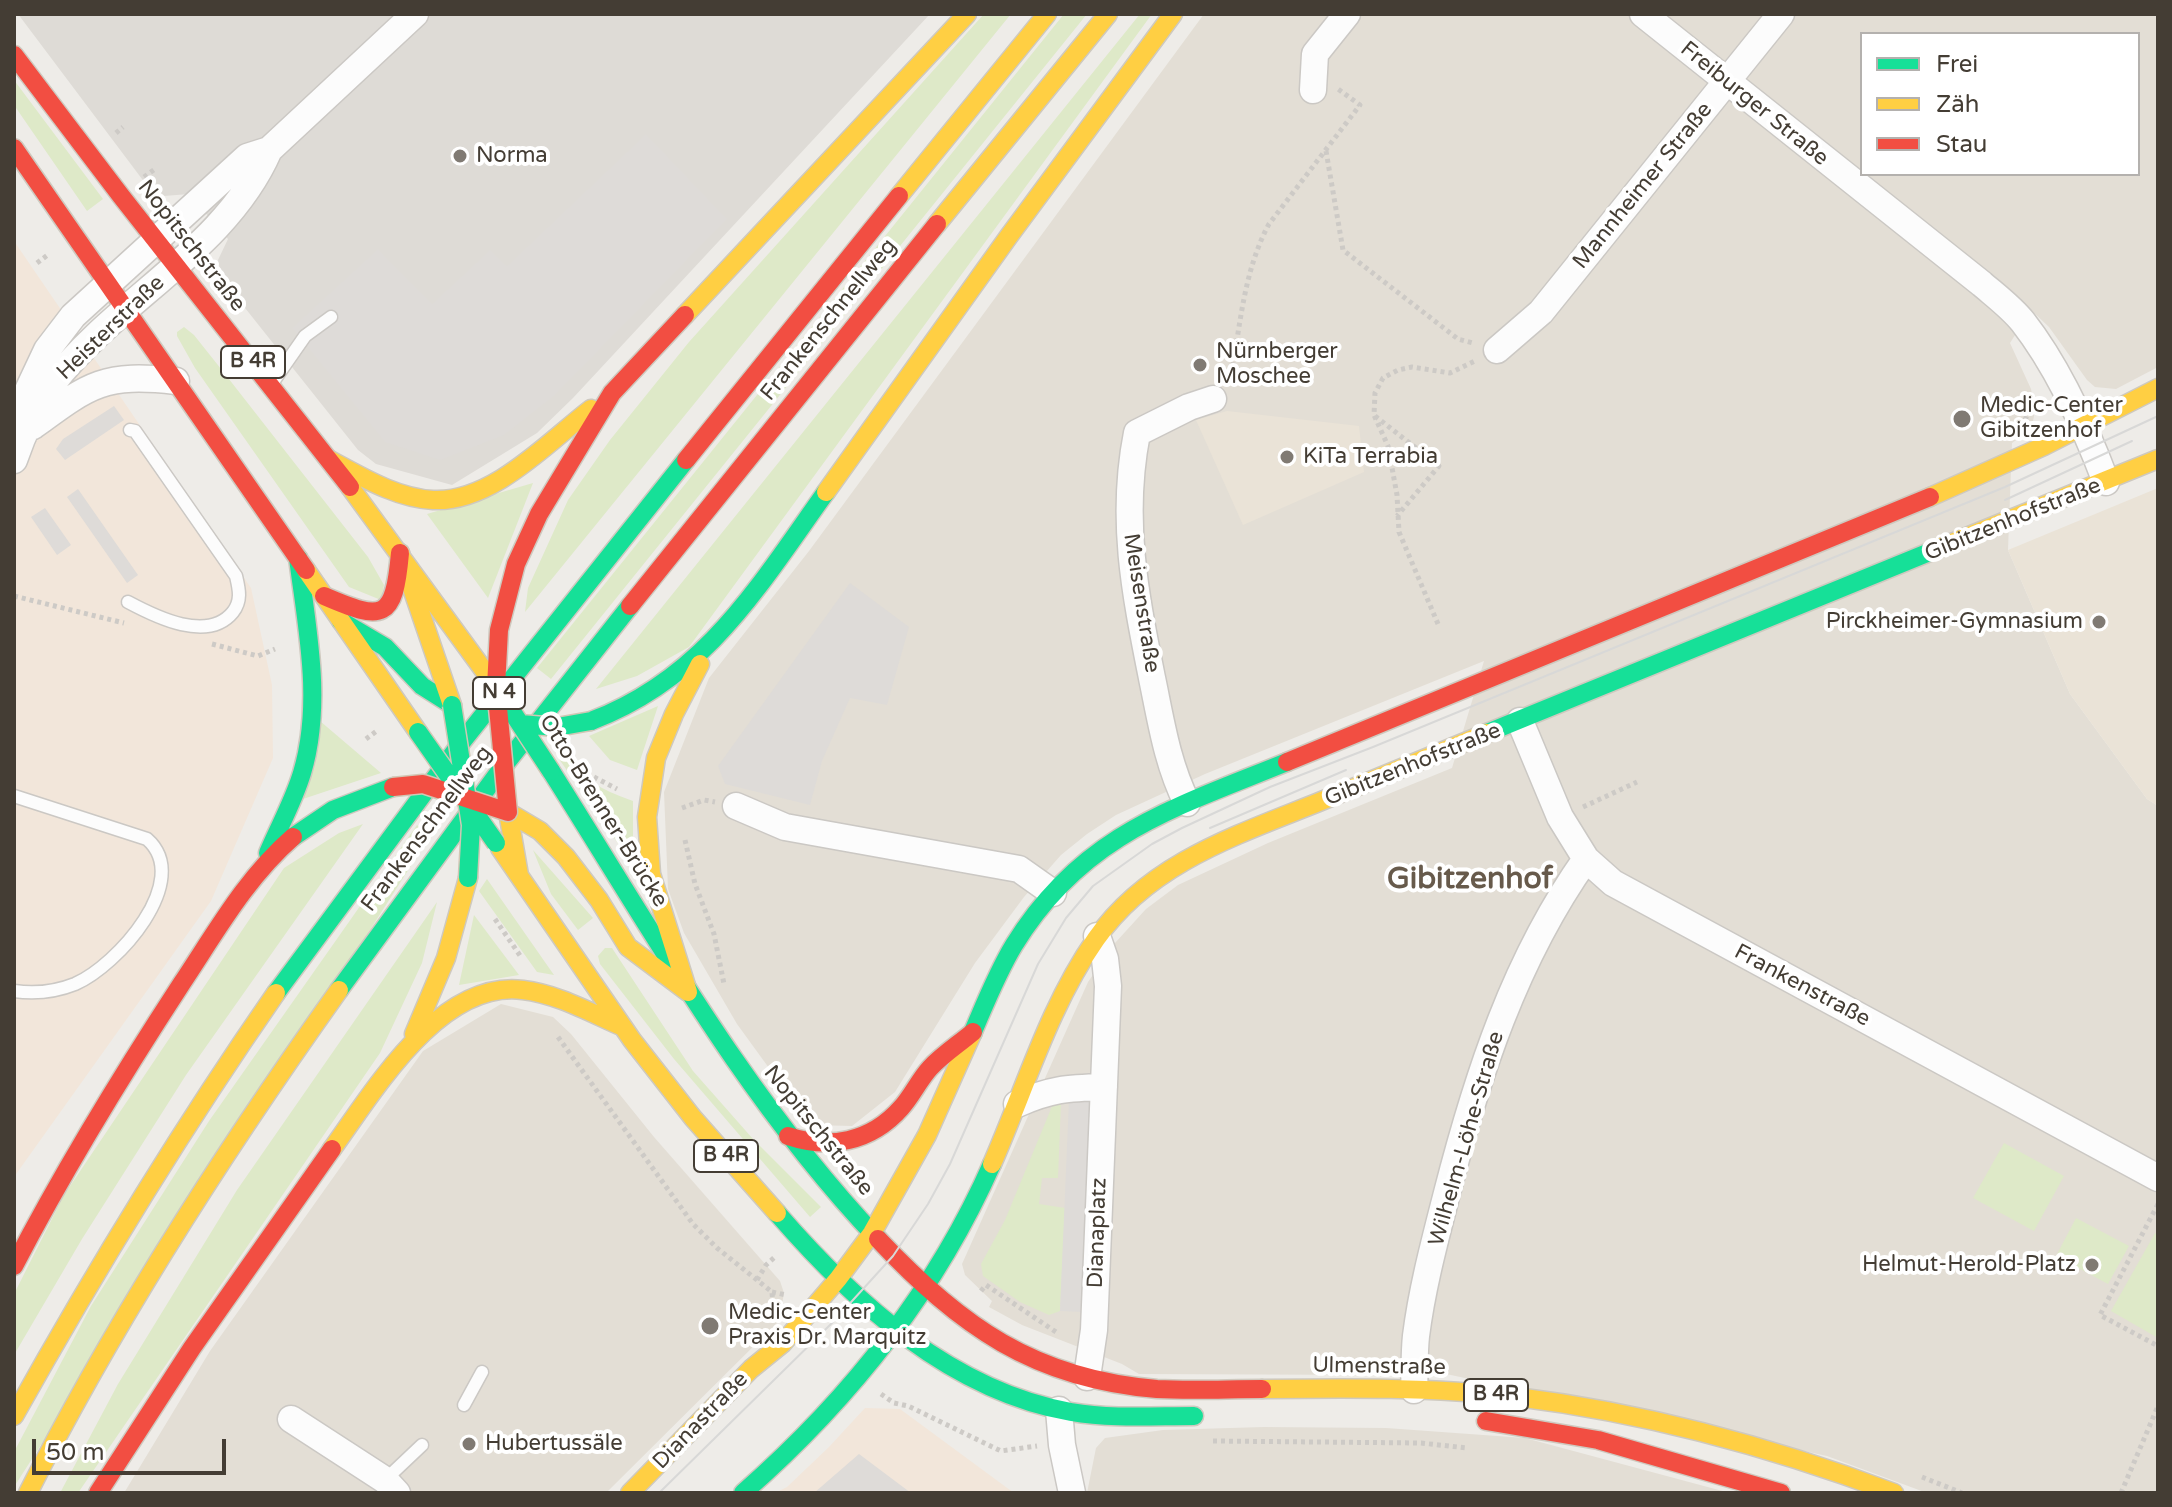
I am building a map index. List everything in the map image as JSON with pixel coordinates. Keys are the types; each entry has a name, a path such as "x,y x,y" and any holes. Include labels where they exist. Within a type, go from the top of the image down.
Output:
{"main road":[{"path":"330,460 388,489 437,501 467,495 508,474 612,393 967,14"},
{"name":"Frankenschnellweg","path":"14,1416 138,1201 207,1094 325,925 529,655 1047,14"},
{"name":"Frankenschnellweg","path":"28,1493 78,1398 171,1240 279,1072 417,880 566,687 1108,14"},
{"path":"341,621 385,647 422,686 497,718 520,724 557,727 591,721 650,695 687,669 706,651 763,582 1009,236 1173,14"},
{"name":"Nopitschstraße","path":"14,55 330,460 476,657"},
{"name":"B 4R","path":"14,148 496,843 583,956 621,1026 702,1128 838,1279 939,1358 1014,1395 1059,1410 1112,1415 1213,1416"},
{"path":"838,1279 872,1233 922,1145 1014,944 1053,893 1109,842 1187,803 1781,560 2084,426 2158,388"},
{"path":"519,875 497,718 499,630 516,564 528,535 612,393"},
{"name":"Gibitzenhofstraße","path":"898,1328 969,1212 1064,994 1101,948 1132,897 1147,884 1188,858 1226,840 2158,459"},
{"path":"324,596 369,614 387,610 397,593 400,553"},
{"path":"98,1493 193,1346 404,1054 441,977 460,917 468,878 471,825 463,763 448,699 400,553"},
{"path":"261,870 302,774 310,736 313,677 298,558"},
{"path":"688,992 651,874 647,817 656,758 706,651"},
{"name":"Otto-Brenner-Brücke","path":"476,657 551,771 688,992"},
{"path":"14,1266 139,1048 237,899 301,830 328,812 376,791 402,784 423,784 465,797 511,817 540,831 566,857 599,900 628,947"},
{"path":"602,934 628,947 688,992"},
{"path":"404,1054 454,1006 475,995 509,988 537,992 621,1026"},
{"name":"Nopitschstraße","path":"688,992 732,1060 788,1136 872,1233 925,1287"},
{"path":"788,1136 820,1145 849,1140 869,1132 898,1111 926,1072 973,1032"},
{"name":"Dianastraße","path":"630,1493 751,1369 783,1343 838,1279"},
{"name":"Ulmenstraße","path":"925,1287 1000,1343 1044,1364 1120,1385 1161,1389 1414,1390 1560,1402 1641,1415 1719,1435 1894,1493"},
{"path":"743,1493 818,1425 863,1376 898,1328"},
{"name":"B 4R","path":"1465,1419 1515,1424 1599,1440 1781,1493"}],"street":[{"path":"269,150 415,14"},
{"path":"1313,90 1315,54 1347,14"},
{"name":"Freiburger Straße","path":"1643,14 1982,284 2022,320 2084,426 2106,482"},
{"name":"Mannheimer Straße","path":"1497,350 1541,312 1781,14"},
{"name":"Heisterstraße","path":"14,459 17,435 47,350 73,316 247,157 269,150"},
{"name":"Heisterstraße","path":"17,435 75,358 224,217 258,175 269,150"},
{"name":"Heisterstraße","path":"17,435 77,393 94,385 140,377 176,381"},
{"name":"Meisenstraße","path":"1187,803 1169,761 1139,611 1129,543 1130,468 1137,433 1189,407 1213,399"},
{"name":"Frankenstraße","path":"1520,721 1560,817 1586,859 1619,887 2158,1178"},
{"path":"736,806 785,827 1016,868 1028,873 1053,893"},
{"name":"Wilhelm-Löhe-Straße","path":"1414,1390 1416,1335 1436,1237 1480,1078 1521,969 1586,859"},
{"name":"Dianaplatz","path":"1087,1377 1092,1350 1108,986 1101,948"},
{"path":"1017,1104 1062,1088 1104,1087"},
{"path":"1059,1410 1062,1445 1072,1493"},
{"path":"291,1419 391,1487"}],"lane":[{"path":"271,385 305,336 331,317"},
{"path":"128,602 161,617 206,627 227,619 237,606 240,591 236,576 135,431 130,430"},
{"path":"14,796 147,839 157,848 163,868 156,899 132,937 109,962 77,983 49,993 14,991"},
{"path":"464,1405 482,1372"},
{"path":"391,1487 422,1445"}],"path":[{"path":"1213,399 1230,382 1252,265 1260,240 1360,105 1340,88 1313,90"},
{"path":"116,133 123,127"},
{"path":"1326,150 1343,250 1458,339 1497,350"},
{"path":"1438,624 1399,532 1397,495 1388,446 1374,415 1375,393 1383,378 1398,370 1412,367 1450,373 1497,350"},
{"path":"1374,415 1439,466 1397,516"},
{"path":"366,739 382,727"},
{"path":"1604,797 1637,782"},
{"path":"670,813 704,800 736,806"},
{"path":"468,878 534,976 537,992"},
{"path":"554,1031 693,1224 717,1248 772,1292 774,1304"},
{"path":"2158,1204 2100,1315 2158,1346"},
{"path":"757,1280 766,1265"},
{"path":"981,1291 986,1285 1059,1334"},
{"path":"863,1376 894,1403 908,1406 1001,1451 1062,1445"},
{"path":"2121,1493 2158,1406"},
{"path":"1205,1441 1421,1443 1468,1448"}],"shaded area":[{"path":"18,14 930,14 573,398 537,433 452,485 376,464 358,450 222,279 218,260 228,239 189,194 164,196 156,193 142,179"},
{"path":"1204,14 2158,14 2158,367 2116,389 2095,387 2049,327 2031,310 2010,343 2031,389 2035,411 2026,433 2012,443 2008,550 2070,694 2147,799 2158,806 2158,1493 1927,1493 1827,1456 1437,1372 1392,1368 1381,1375 1139,1374 1122,1364 1022,1325 989,1307 992,1301 965,1275 962,1264 1088,982 1115,943 1146,909 1178,885 1268,843 1452,768 1484,661 1205,774 1116,815 1087,834 1061,855 1024,897 975,963 895,1092 852,1126 814,1125 806,1119 737,1024 684,933 668,889 664,792 709,678 809,551"},
{"path":"646,134 727,219 554,396 504,435 440,460 385,442 292,328 378,249 432,304 490,250 507,266"},
{"path":"14,241 251,588 272,685 273,758 211,901 14,1177"},
{"path":"114,406 124,420 65,460 56,449 63,439"},
{"name":"KiTa Terrabia","path":"1227,411 1359,426 1364,472 1243,525 1196,420"},
{"name":"Pirckheimer-Gymnasium","path":"2158,488 2158,806 2147,799 2070,694 2008,550"},
{"path":"78,489 138,575 127,583 67,497"},
{"path":"45,508 71,545 57,555 31,517"},
{"path":"850,583 909,627 887,705 850,698 822,761 810,805 725,784 718,766"},
{"path":"501,1004 553,1017 571,1034 654,1137 780,1281 784,1293 779,1321 606,1493 124,1493 210,1351 423,1051"},
{"path":"1069,1100 1092,1101 1083,1312 1060,1311"},
{"path":"865,1408 900,1409 1014,1493 775,1493 787,1487"},
{"path":"1386,1428 1525,1438 1730,1493 1087,1493 1096,1448 1105,1438 1163,1430"},
{"path":"859,1454 911,1493 814,1493"}],"green space":[{"path":"984,14 1011,14 525,612 528,588 568,500 610,440 689,342"},
{"path":"1064,14 1087,14 551,679 537,668"},
{"path":"1140,14 1152,14 689,647 637,676 596,689"},
{"path":"14,80 103,199 87,211 14,105"},
{"path":"184,327 194,335 368,557 384,585 381,600 349,587 195,368 177,336 177,332"},
{"path":"533,483 488,598 427,514"},
{"path":"658,706 637,770 610,760 589,736"},
{"path":"320,721 381,773 303,799"},
{"path":"566,751 594,783 633,801 633,865 559,759"},
{"path":"363,824 186,1075 82,1239 14,1355 14,1294 64,1195 284,868 339,833"},
{"path":"417,825 430,836 14,1487 14,1452 91,1306 209,1121"},
{"path":"533,850 593,918 578,930 551,894"},
{"path":"487,879 554,975 537,972 479,891"},
{"path":"437,902 422,963 380,1053 78,1493 60,1493 118,1384 237,1190"},
{"path":"474,915 519,975 459,985"},
{"path":"605,948 612,948 693,1071 753,1139 821,1207 810,1217 674,1059 600,964 598,956"},
{"path":"1061,1102 1058,1178 1042,1178 1039,1204 1065,1208 1060,1311 1049,1315 1020,1302 983,1276 981,1264 1005,1220 1053,1104"},
{"path":"2004,1143 2064,1176 2034,1231 1973,1198"},
{"path":"2076,1218 2129,1246 2108,1284 2056,1256"},
{"path":"2155,1233 2158,1235 2158,1338 2111,1311"}],"tram line":[{"path":"659,1493 833,1322 893,1256 950,1164 1038,964 1066,918 1093,886 1152,844 1270,787 2005,487 2158,416"},
{"path":"2005,500 2132,441"},
{"path":"1210,828 1346,770"}],"traffic: fast":[{"path":"276,993 461,743 686,460"},
{"path":"591,721 631,703 698,655 752,595 826,492"},
{"path":"1487,733 1937,549"},
{"path":"268,853 299,783 312,720 309,639 298,558"},
{"path":"339,990 499,772 630,606"},
{"path":"341,621 385,647 422,686 452,705"},
{"path":"505,701 551,771"},
{"path":"452,705 471,825 468,878"},
{"path":"520,724 557,727 591,721"},
{"path":"418,732 496,843"},
{"path":"972,1034 1014,945 1041,907 1069,876 1100,850 1134,829 1206,794 1287,762"},
{"path":"551,771 664,953 743,1072 830,1186 878,1239"},
{"path":"293,837 333,810 393,787"},
{"path":"743,1493 819,1420 886,1342 944,1257 992,1164"},
{"path":"777,1213 872,1310 908,1338 985,1385 1027,1401 1071,1412 1117,1416 1194,1416"}],"traffic: slow":[{"path":"685,315 967,14"},
{"path":"899,196 1047,14"},
{"path":"937,224 1108,14"},
{"path":"826,492 1173,14"},
{"path":"1930,497 2044,446 2158,388"},
{"path":"330,460 380,486 406,495 433,500 455,498 477,492 518,468 591,409"},
{"path":"1937,549 2158,459"},
{"path":"350,487 496,687"},
{"path":"400,553 452,705"},
{"path":"306,570 418,732"},
{"path":"688,992 651,874 647,817 656,758 700,664"},
{"path":"992,1164 1051,1020 1079,965 1117,913 1142,890 1168,871 1226,840 1487,733"},
{"path":"508,812 540,831 566,857 599,900 628,947 688,992"},
{"path":"508,812 519,875"},
{"path":"500,848 632,1040 693,1118 777,1213"},
{"path":"414,1034 446,958 468,878"},
{"path":"28,1493 135,1299 214,1173 339,990"},
{"path":"332,1149 389,1070 412,1044 437,1020 464,1002 493,991 523,990 561,999 621,1026"},
{"path":"14,1416 140,1202 206,1096 276,993"},
{"path":"630,1493 751,1369 783,1343 838,1279 872,1233 927,1135 972,1034"},
{"path":"1262,1389 1422,1390 1566,1404 1708,1434 1802,1461 1894,1493"}],"traffic: jam":[{"path":"14,55 350,487"},
{"path":"14,148 306,570"},
{"path":"686,460 899,196"},
{"path":"630,606 937,224"},
{"path":"496,687 499,630 516,564 539,514 612,393 685,315"},
{"path":"1287,762 1930,497"},
{"path":"324,596 360,610 382,609 394,592 400,553"},
{"path":"393,787 423,784 508,812 496,687"},
{"path":"14,1266 95,1122 207,944 246,888 293,837"},
{"path":"788,1136 834,1142 849,1140 876,1129 901,1108 935,1063 973,1032"},
{"path":"98,1493 192,1348 332,1149"},
{"path":"878,1239 939,1298 970,1322 1036,1360 1073,1374 1157,1389 1262,1389"},
{"path":"1486,1421 1598,1440 1781,1493"}],"place":[{"name":"Norma","path":"460,156"},
{"name":"Nürnberger Moschee","path":"1200,365"},
{"name":"Medic-Center Gibitzenhof","path":"1962,419"},
{"name":"KiTa Terrabia","path":"1287,457"},
{"name":"Pirckheimer-Gymnasium","path":"2099,622"},
{"name":"Helmut-Herold-Platz","path":"2092,1265"},
{"name":"Medic-Center Praxis Dr. Marquitz","path":"710,1326"},
{"name":"Hubertussäle","path":"469,1444"}],"district":[{"name":"Gibitzenhof","path":"1470,880"}]}
